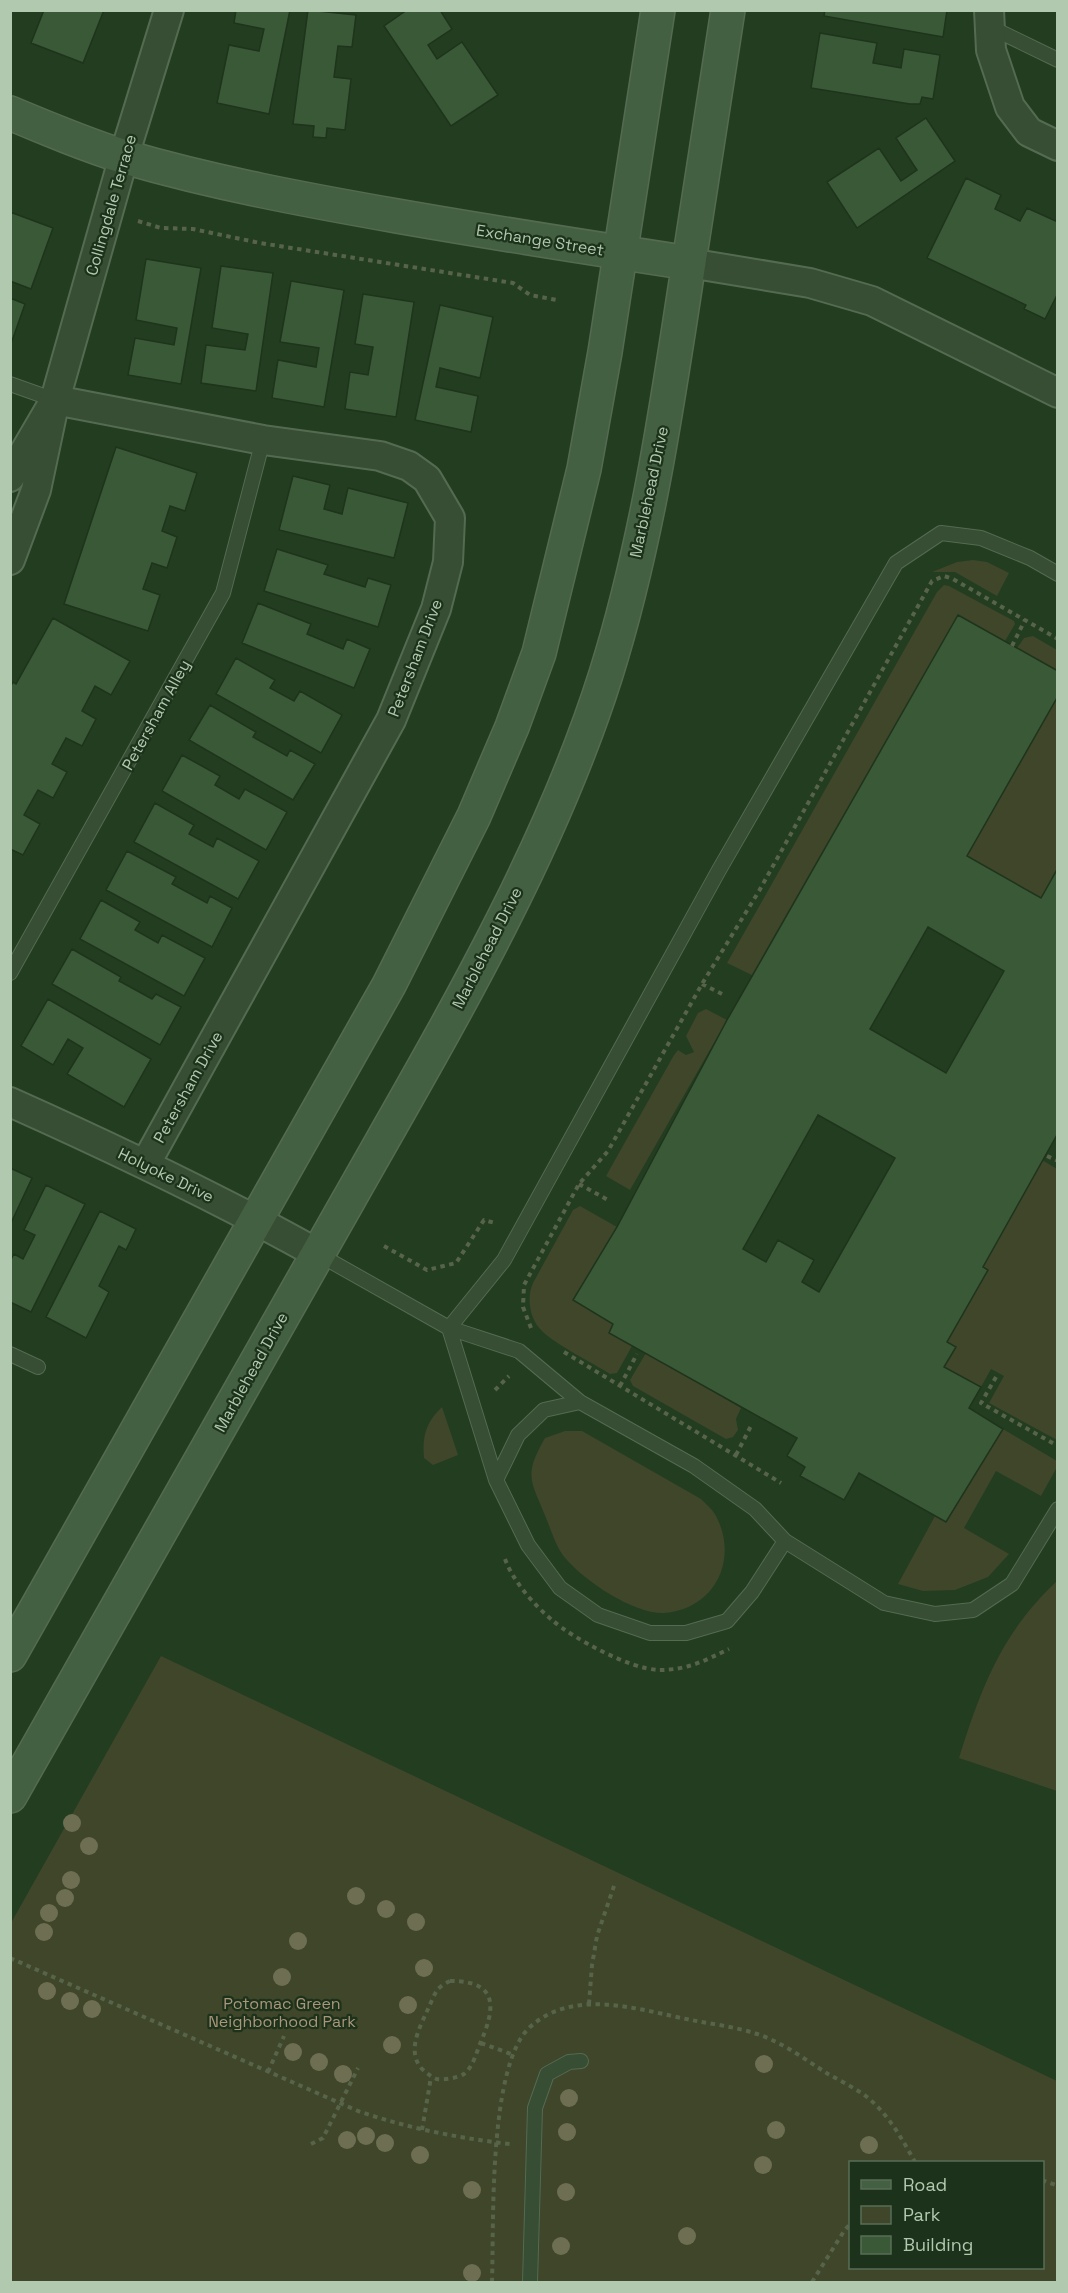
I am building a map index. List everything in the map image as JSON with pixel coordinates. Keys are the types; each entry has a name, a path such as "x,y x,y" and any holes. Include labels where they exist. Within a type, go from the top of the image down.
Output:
{"street":[{"name":"Collingdale Terrace","path":"10,560 36,490 55,400 124,156 169,10"},
{"path":"10,1655 390,985 474,816 512,727 538,653 584,469 605,352 658,10"},
{"name":"Marblehead Drive","path":"10,1796 451,1019 538,846 577,753 606,674 630,584 653,482 728,10"},
{"path":"990,19 991,50 1010,107 1029,132 1058,146"},
{"name":"Exchange Street","path":"10,113 124,156 194,175 300,199 565,245 810,283 872,301 1058,393"},
{"name":"Collingdale Terrace","path":"10,477 55,400"},
{"name":"Petersham Drive","path":"55,400 263,440 380,456 409,466 427,479 450,518 448,562 436,609 391,720 146,1164"},
{"name":"Holyoke Drive","path":"10,1102 146,1164 318,1254"}],"lane":[{"path":"990,19 1058,60"},
{"path":"10,384 55,400"},
{"name":"Petersham Alley","path":"10,974 223,593 263,440"},
{"path":"449,1328 504,1260 719,870 896,562 941,533 981,537 1030,558 1058,574"},
{"path":"318,1254 449,1328 519,1351 580,1402 694,1466 755,1509 785,1541 884,1603 935,1614 973,1610 1012,1584 1058,1509"},
{"path":"449,1328 496,1480 528,1545 560,1588 598,1615 650,1633 686,1633 727,1621 752,1592 785,1541"},
{"path":"10,1354 38,1366"},
{"path":"496,1480 518,1435 544,1410 580,1402"},
{"path":"530,2283 535,2108 547,2074 569,2062 580,2061"}],"path":[{"path":"108,213 161,228 193,229 260,243 513,283 530,295 557,300"},
{"path":"537,1334 527,1320 523,1307 524,1285 579,1184 608,1151 702,984 759,891 932,581 944,576 953,579 1058,639"},
{"path":"1012,646 1025,620"},
{"path":"702,984 722,994"},
{"path":"1047,1156 1058,1161"},
{"path":"579,1184 608,1200"},
{"path":"384,1246 427,1270 456,1263 484,1220 495,1223"},
{"path":"562,1351 781,1483"},
{"path":"620,1386 637,1354"},
{"path":"487,1398 511,1375"},
{"path":"996,1377 981,1403 1058,1446"},
{"path":"736,1455 752,1424"},
{"path":"589,2004 591,1965 597,1936 615,1883"},
{"path":"10,1958 341,2104 395,2124 496,2142 534,2146"},
{"path":"450,1981 467,1981 483,1988 489,1996 490,2023 472,2064 464,2074 440,2080 431,2077 420,2067 415,2054 416,2037 438,1989 450,1981"},
{"path":"492,2283 496,2142 505,2076 511,2054 530,2027 559,2009 589,2004 621,2006 758,2034 793,2052 867,2098 893,2125 914,2161"},
{"path":"268,2072 284,2036"},
{"path":"481,2043 511,2054"},
{"path":"311,2144 323,2138 358,2068"},
{"path":"422,2130 431,2077"},
{"path":"812,2283 849,2225"}],"green space":[{"path":"973,560 987,562 1009,573 997,596 955,572 932,572 957,562"},
{"path":"944,585 1014,621 1015,624 1005,641 958,615 754,976 727,963 937,592"},
{"path":"1033,636 1057,650 1057,671 1017,648 1024,638"},
{"path":"1057,696 1057,868 1041,898 967,856"},
{"path":"706,1009 727,1020 630,1190 606,1176 674,1055 678,1050 686,1055 694,1052 686,1036 698,1013"},
{"path":"1042,1160 1057,1169 1057,1440 989,1403 1004,1376 991,1369 981,1387 944,1367 947,1342 988,1270 983,1267"},
{"path":"580,1206 617,1227 613,1324 609,1333 632,1346 617,1373 610,1374 548,1336 538,1326 530,1308 533,1283 573,1210"},
{"path":"646,1353 741,1408 736,1419 738,1430 733,1437 726,1439 633,1386 630,1380"},
{"path":"442,1407 458,1455 433,1465 424,1458 425,1436 432,1418"},
{"path":"1003,1429 1057,1461 1057,1467 1041,1496 996,1471 964,1528 1009,1554 988,1577 955,1590 923,1591 898,1584 935,1516 946,1521"},
{"path":"565,1431 582,1431 701,1499 713,1512 722,1532 725,1549 723,1565 718,1579 709,1592 697,1602 682,1609 664,1613 639,1608 598,1586 563,1555 554,1540 536,1495 532,1470 545,1438"},
{"path":"1057,1581 1057,1791 959,1758 976,1708 996,1662 1022,1620"},
{"name":"Potomac Green Neighborhood Park","path":"161,1656 1057,2081 1057,2282 11,2282 11,1923"}],"building":[{"path":"44,10 104,10 83,63 31,43"},
{"path":"236,10 290,10 269,114 217,103 229,45 259,51 264,29 234,23"},
{"path":"308,10 356,15 352,47 338,46 334,77 351,79 345,130 327,128 326,138 313,137 314,126 293,124"},
{"path":"407,10 440,10 452,29 428,45 437,59 462,42 498,95 451,126 384,26"},
{"path":"825,10 947,10 943,37 824,16"},
{"path":"820,33 877,43 873,63 901,68 904,49 940,55 933,99 922,97 920,104 910,104 811,88"},
{"path":"926,118 955,161 857,228 827,182 879,148 901,181 917,170 896,138"},
{"path":"966,178 1001,195 995,209 1020,221 1027,208 1058,222 1058,293 1045,319 1024,309 1026,305 927,258"},
{"path":"10,212 53,228 31,289 10,281"},
{"path":"146,259 201,268 181,384 128,375 135,338 174,345 177,328 136,320"},
{"path":"221,266 273,273 256,391 201,383 206,345 245,350 248,334 212,328"},
{"path":"291,281 344,290 324,407 272,398 278,360 316,367 319,348 280,342"},
{"path":"363,294 414,302 396,417 345,409 350,372 368,375 373,347 355,344"},
{"path":"10,298 25,304 12,341 10,341"},
{"path":"440,305 493,317 480,378 440,368 436,387 478,396 471,432 415,420"},
{"path":"116,447 197,473 185,511 170,506 162,531 177,537 167,568 152,563 143,589 160,595 148,631 64,604"},
{"path":"293,476 330,485 324,509 342,514 348,488 408,503 394,558 279,530"},
{"path":"277,549 328,565 324,574 365,587 368,578 391,585 378,627 264,591"},
{"path":"258,603 311,624 307,634 343,649 347,639 370,649 354,688 242,643"},
{"path":"958,615 1058,671 1058,696 967,856 1041,898 1058,868 1058,1133 983,1267 988,1270 947,1342 956,1347 944,1367 981,1387 969,1408 1003,1429 946,1522 859,1473 844,1500 800,1476 805,1467 787,1456 797,1438 609,1333 613,1324 573,1300 617,1227 727,1020","holes":["928,927 1004,971 946,1073 870,1029","818,1115 895,1158 819,1292 802,1282 814,1260 778,1240 766,1262 743,1249"]},
{"path":"53,618 130,661 111,695 95,686 82,711 96,719 82,746 66,738 52,764 67,772 53,798 38,790 24,815 40,824 23,855 10,849 10,687 13,682 16,684"},
{"path":"236,658 275,680 270,688 294,701 300,691 342,715 321,753 216,694"},
{"path":"210,705 256,732 253,737 287,756 290,750 315,764 293,800 189,740"},
{"path":"182,755 220,776 215,785 239,799 245,789 287,812 266,850 162,791"},
{"path":"155,803 194,825 189,834 213,847 217,838 259,861 238,899 134,842"},
{"path":"127,851 176,877 172,884 207,903 210,896 232,908 212,947 106,890"},
{"path":"101,900 140,922 135,930 158,943 162,935 205,958 184,996 80,939"},
{"path":"72,949 121,977 119,981 152,999 156,994 181,1007 160,1045 52,984"},
{"path":"48,999 151,1059 124,1107 67,1074 83,1048 68,1039 53,1065 21,1046"},
{"path":"10,1168 32,1178 10,1225"},
{"path":"46,1185 85,1204 31,1312 10,1302 10,1261 14,1254 23,1259 35,1235 24,1230"},
{"path":"100,1211 136,1229 126,1250 119,1246 99,1286 109,1292 86,1338 46,1317"}]}
